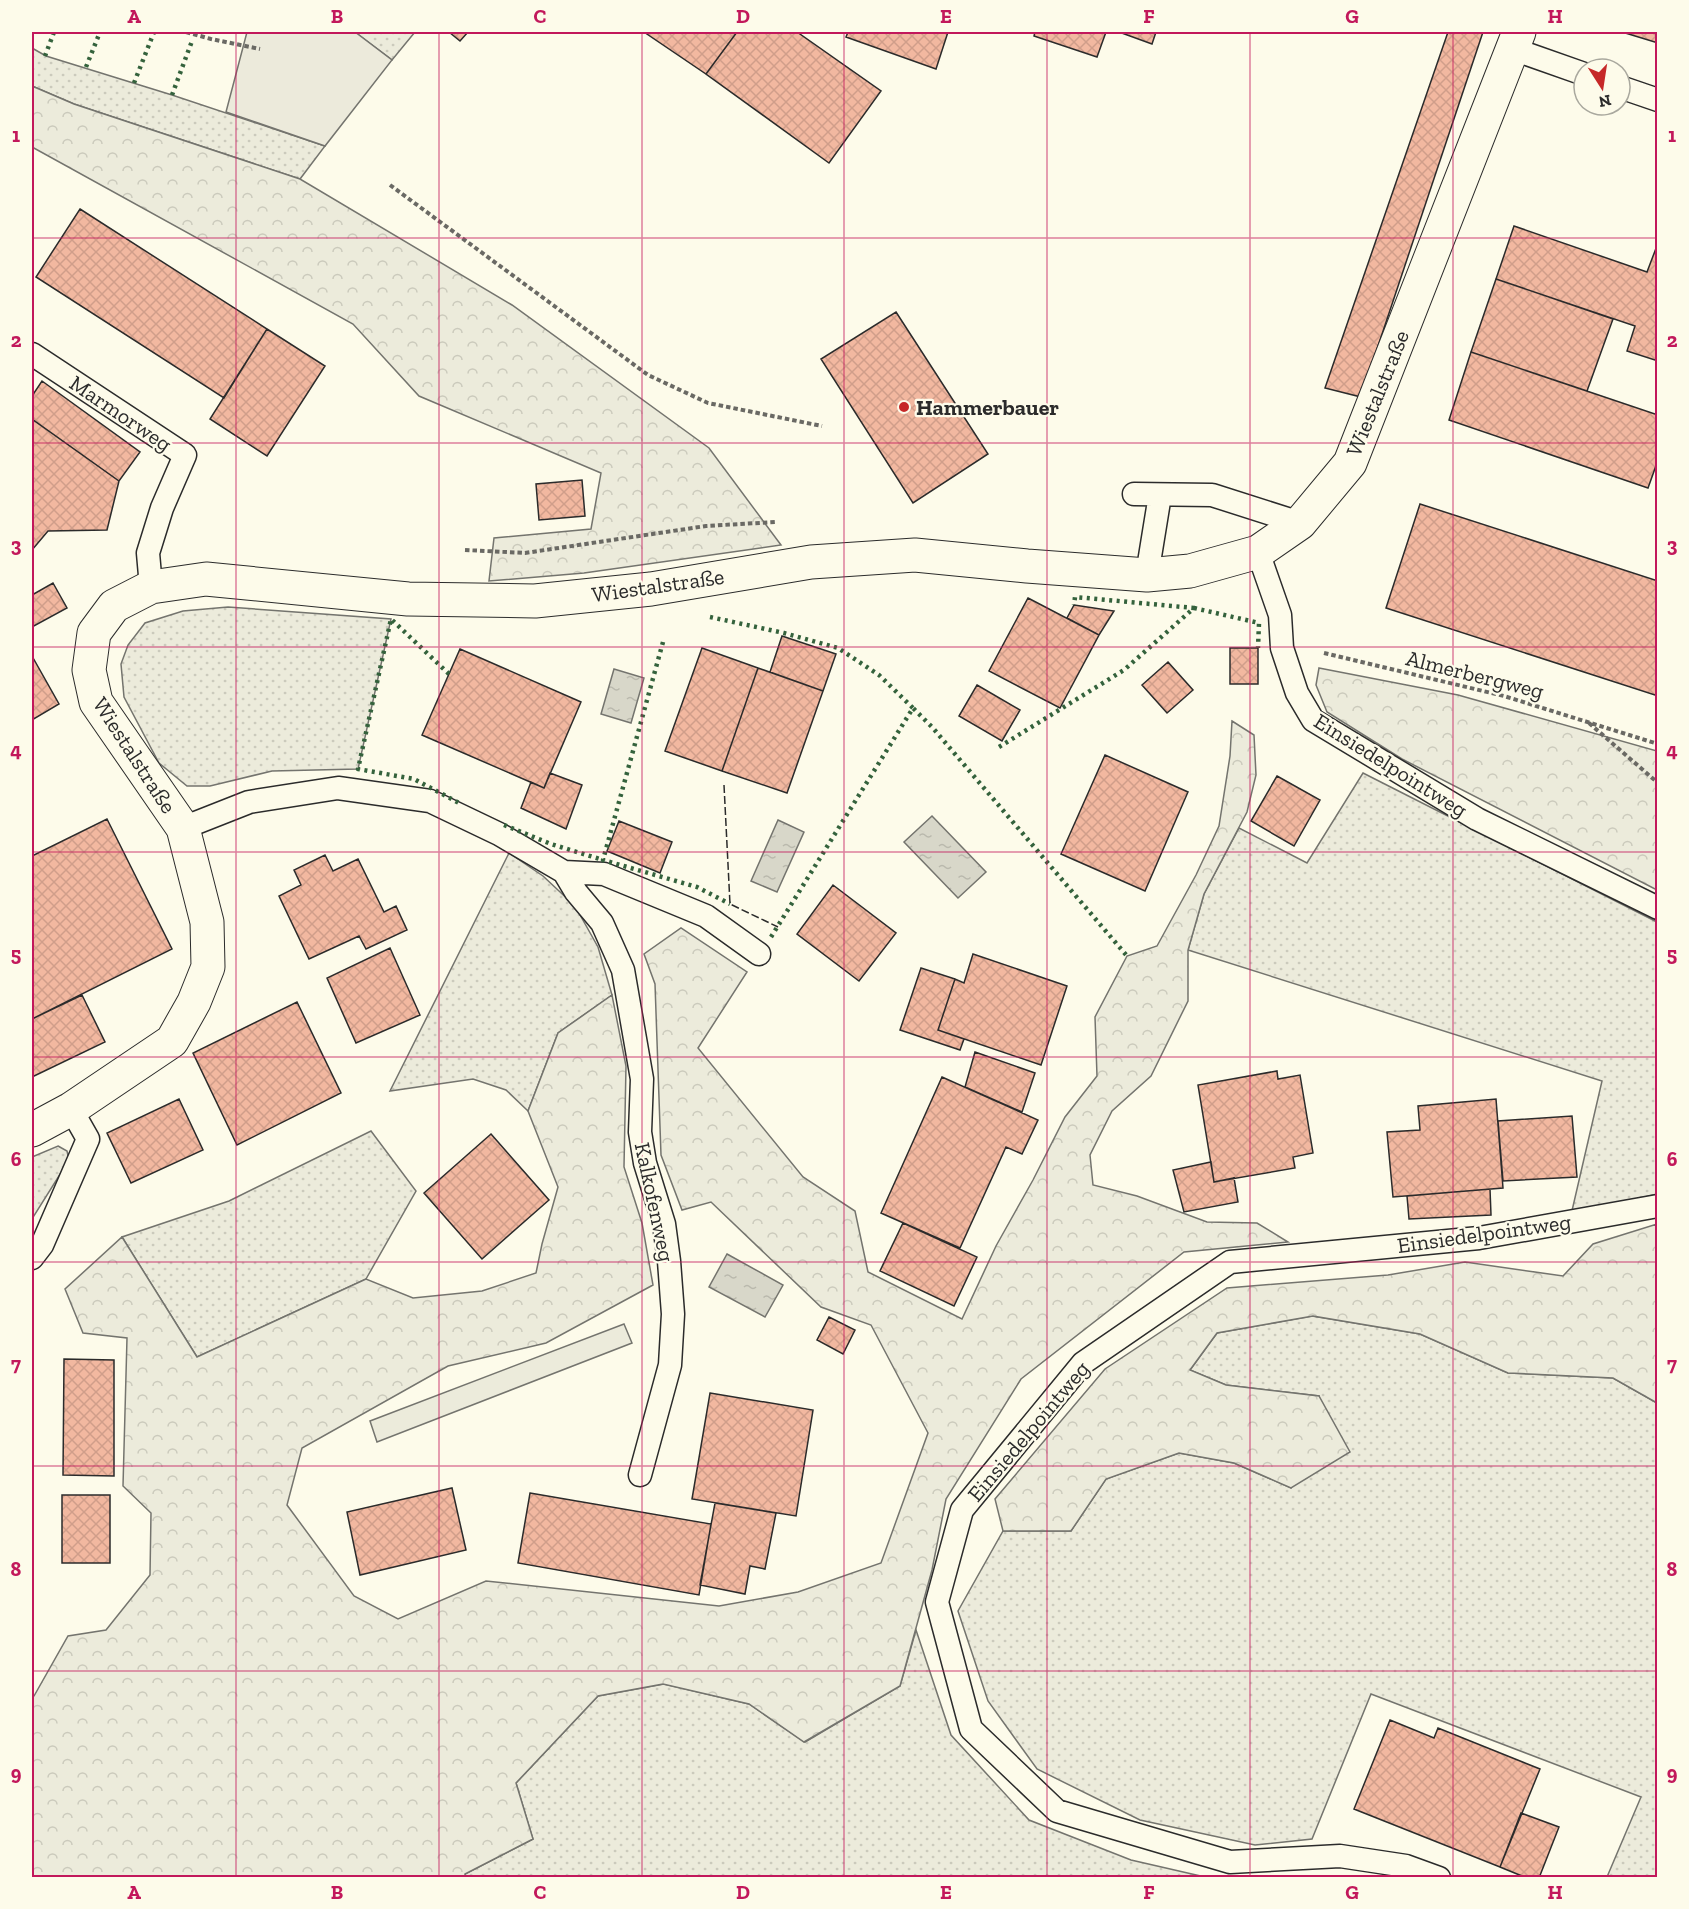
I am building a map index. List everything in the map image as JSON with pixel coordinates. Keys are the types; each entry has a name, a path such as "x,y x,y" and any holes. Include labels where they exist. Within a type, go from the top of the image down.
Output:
{"street":[{"name":"Wiestalstraße","path":"32,1130 71,1109 172,1041 194,1002 208,967 207,922 183,828 96,702 89,670 94,633 114,606 151,587 206,579 408,599 535,601 651,589 812,562 915,555 1146,575 1190,571 1258,552 1300,524 1350,463 1516,40"}],"lane":[{"path":"1516,40 1572,68"},
{"path":"1632,91 1658,100"},
{"name":"Marmorweg","path":"32,354 185,455 162,508 148,553 151,587"},
{"path":"1134,494 1212,495 1300,524"},
{"path":"1146,575 1160,495"},
{"name":"Einsiedelpointweg","path":"1258,552 1280,615 1282,648 1297,693 1313,720 1477,819 1658,908"},
{"name":"Kalkofenweg","path":"183,828 249,802 338,788 430,801 499,834 564,872 604,874 705,915 759,954"},
{"name":"Kalkofenweg","path":"564,872 576,892 602,922 623,970 642,1080 640,1132 645,1163 664,1224 669,1261 673,1314 670,1365 640,1475"},
{"path":"32,1258 42,1245 88,1139 71,1109"},
{"name":"Einsiedelpointweg","path":"1439,1878 1406,1866 1340,1856 1230,1862 1057,1811 971,1729 937,1602 962,1510 1083,1363 1230,1262 1479,1238 1658,1206"}],"path":[{"path":"186,32 260,49"},
{"path":"390,185 648,375 708,403 822,426"},
{"path":"465,550 525,553 706,526 786,521"},
{"name":"Almerbergweg","path":"1282,648 1323,653 1504,696 1658,744"},
{"path":"1584,719 1658,783"}],"green space":[{"path":"355,32 415,32 392,60"},
{"path":"32,48 46,56 325,146 300,179 74,104 32,86"},
{"path":"32,86 74,104 300,179 512,305 709,448 781,545 584,573 489,581 494,538 591,529 601,473 419,396 353,324 32,147"},
{"path":"228,607 391,619 358,769 272,771 210,786 187,786 159,763 124,697 121,664 128,645 145,623 183,611"},
{"path":"1319,668 1458,695 1657,751 1657,890 1402,759 1327,712 1316,685"},
{"path":"1232,721 1254,735 1256,775 1247,812 1204,894 1188,950 1188,1001 1151,1076 1112,1111 1090,1155 1093,1185 1137,1196 1207,1222 1257,1223 1288,1242 1184,1252 1021,1379 946,1499 932,1570 900,1686 804,1742 749,1704 663,1684 598,1696 516,1783 533,1839 465,1874 465,1877 32,1877 32,1697 68,1636 106,1630 150,1575 151,1513 123,1486 127,1338 83,1333 65,1289 122,1237 197,1357 366,1279 413,1298 482,1291 536,1273 558,1187 528,1111 558,1033 612,995 626,1066 624,1167 642,1223 653,1285 546,1343 448,1366 302,1448 287,1505 354,1596 398,1619 486,1581 719,1606 798,1592 881,1563 928,1433 871,1325 821,1307 711,1202 682,1210 661,1155 655,984 644,954 681,928 747,972 698,1048 803,1177 855,1211 868,1272 962,1319 996,1246 1065,1117 1097,1076 1095,1017 1127,956 1157,946 1196,875 1219,826 1230,756"},
{"path":"1363,773 1657,922 1657,1194 1571,1215 1602,1081 1188,950 1204,894 1239,828 1307,863"},
{"path":"509,853 543,876 575,906 598,947 612,995 558,1033 528,1111 506,1090 473,1079 390,1091"},
{"path":"371,1131 416,1191 366,1279 197,1357 122,1237 229,1201"},
{"path":"58,1146 67,1151 69,1160 32,1219 32,1157"},
{"path":"1657,1224 1657,1403 1613,1378 1508,1373 1420,1334 1313,1316 1217,1333 1190,1370 1226,1385 1319,1396 1350,1452 1291,1488 1234,1463 1179,1453 1106,1479 1071,1531 1003,1531 995,1499 1105,1369 1227,1288 1388,1275 1465,1262 1563,1276 1593,1244"},
{"path":"1312,1316 1420,1334 1508,1373 1613,1378 1657,1403 1657,1877 1607,1877 1641,1797 1371,1694 1312,1839 1255,1845 1140,1820 1037,1769 988,1701 958,1611 1003,1531 1071,1531 1106,1479 1179,1453 1234,1463 1291,1488 1319,1396 1226,1385 1190,1370 1217,1333"},
{"path":"624,1324 632,1343 377,1442 370,1421"},
{"path":"916,1630 951,1735 1029,1820 1131,1860 1205,1877 465,1878 465,1874 533,1839 516,1783 598,1696 664,1684 749,1704 805,1742 900,1686"}],"shaded area":[{"path":"247,32 355,32 392,60 325,146 226,112"}],"water":[{"path":"614,669 644,678 631,723 601,714"},
{"path":"932,816 986,872 958,898 904,842"},
{"path":"778,820 804,832 777,892 751,881"},
{"path":"727,1254 783,1285 765,1317 709,1287"}],"building":[{"path":"449,32 468,32 460,41"},
{"path":"644,32 737,32 706,74"},
{"path":"737,32 797,32 881,91 829,163 706,74"},
{"path":"848,32 948,32 936,69 846,37"},
{"path":"1035,32 1106,32 1097,57 1034,36"},
{"path":"1119,32 1156,32 1152,44"},
{"path":"1448,32 1483,32 1361,397 1325,388"},
{"path":"1622,32 1658,32 1658,43"},
{"path":"80,209 267,329 224,398 36,277"},
{"path":"1514,226 1647,272 1658,243 1658,361 1627,351 1635,326 1496,279"},
{"path":"1496,279 1613,319 1587,391 1471,352"},
{"name":"Hammerbauer","path":"896,312 988,454 913,503 821,359"},
{"path":"267,329 325,366 267,456 210,419"},
{"path":"1471,352 1658,415 1658,460 1648,488 1449,420"},
{"path":"42,381 140,452 119,481 32,419 32,396"},
{"path":"32,419 119,481 107,530 48,531 32,550"},
{"path":"582,480 585,516 539,520 536,484"},
{"path":"1420,504 1658,581 1658,696 1386,608"},
{"path":"53,583 67,608 32,627 32,595"},
{"path":"1028,598 1099,635 1060,708 989,671"},
{"path":"1074,605 1114,611 1099,635 1067,618"},
{"path":"782,636 836,654 823,691 770,672"},
{"path":"702,648 758,668 722,771 665,751"},
{"path":"1230,648 1258,648 1258,684 1230,684"},
{"path":"460,649 581,702 544,788 422,735"},
{"path":"32,656 59,704 32,720"},
{"path":"1168,662 1193,690 1167,713 1142,685"},
{"path":"758,668 823,691 787,793 722,771"},
{"path":"977,685 1020,710 1002,741 959,716"},
{"path":"1105,755 1188,792 1145,891 1061,854"},
{"path":"550,773 582,785 566,829 521,808 531,782 544,788"},
{"path":"1277,776 1320,800 1294,846 1251,821"},
{"path":"107,819 172,949 32,1019 32,856"},
{"path":"619,821 672,842 660,873 607,851"},
{"path":"325,855 333,871 358,859 384,912 396,906 407,930 366,949 359,936 309,959 279,896 301,885 294,870"},
{"path":"833,885 896,933 859,981 797,934"},
{"path":"390,948 420,1015 356,1043 327,978"},
{"path":"973,954 1067,986 1041,1065 938,1030 955,979 964,983"},
{"path":"921,968 955,979 938,1030 964,1039 960,1050 900,1030"},
{"path":"82,995 105,1042 32,1077 32,1019"},
{"path":"297,1002 341,1093 237,1145 193,1053"},
{"path":"975,1052 1035,1073 1022,1112 965,1087"},
{"path":"1277,1071 1278,1079 1300,1075 1313,1153 1293,1157 1295,1168 1214,1182 1198,1085"},
{"path":"942,1077 1038,1120 1022,1154 1006,1147 960,1248 881,1213"},
{"path":"179,1099 203,1150 131,1183 107,1133"},
{"path":"1496,1099 1503,1188 1393,1197 1387,1132 1420,1130 1418,1106"},
{"path":"1572,1116 1577,1177 1503,1181 1498,1121"},
{"path":"491,1134 549,1200 482,1259 424,1193"},
{"path":"1211,1162 1214,1182 1234,1178 1238,1202 1184,1212 1173,1170"},
{"path":"1490,1189 1491,1215 1409,1219 1407,1196"},
{"path":"903,1223 977,1257 954,1306 880,1271"},
{"path":"829,1317 855,1330 843,1354 817,1340"},
{"path":"64,1359 114,1360 114,1476 63,1475"},
{"path":"710,1393 813,1410 796,1516 692,1499"},
{"path":"452,1488 466,1550 360,1575 347,1512"},
{"path":"530,1493 711,1524 699,1595 518,1563"},
{"path":"62,1495 110,1495 110,1563 62,1563"},
{"path":"715,1503 776,1513 765,1569 750,1566 745,1594 700,1585"},
{"path":"1390,1720 1434,1738 1438,1728 1540,1769 1500,1867 1354,1809"},
{"path":"1521,1813 1559,1827 1539,1878 1527,1878 1500,1867"}],"hedge":[{"path":"45,56 54,32"},
{"path":"86,67 100,32"},
{"path":"134,83 154,32"},
{"path":"172,95 192,41"},
{"path":"999,747 1124,670 1194,608 1075,597 1074,605"},
{"path":"1194,608 1259,623 1258,648"},
{"path":"710,617 784,633 838,648 879,675 913,708"},
{"path":"449,674 391,619 358,769 414,779 459,803"},
{"path":"663,642 603,860 697,887 730,904"},
{"path":"771,937 913,708 932,727 1127,956"},
{"path":"504,825 551,844 603,860"}],"fence":[{"path":"724,785 730,904 778,927"}],"place":[{"name":"Hammerbauer","path":"904,407"}]}
